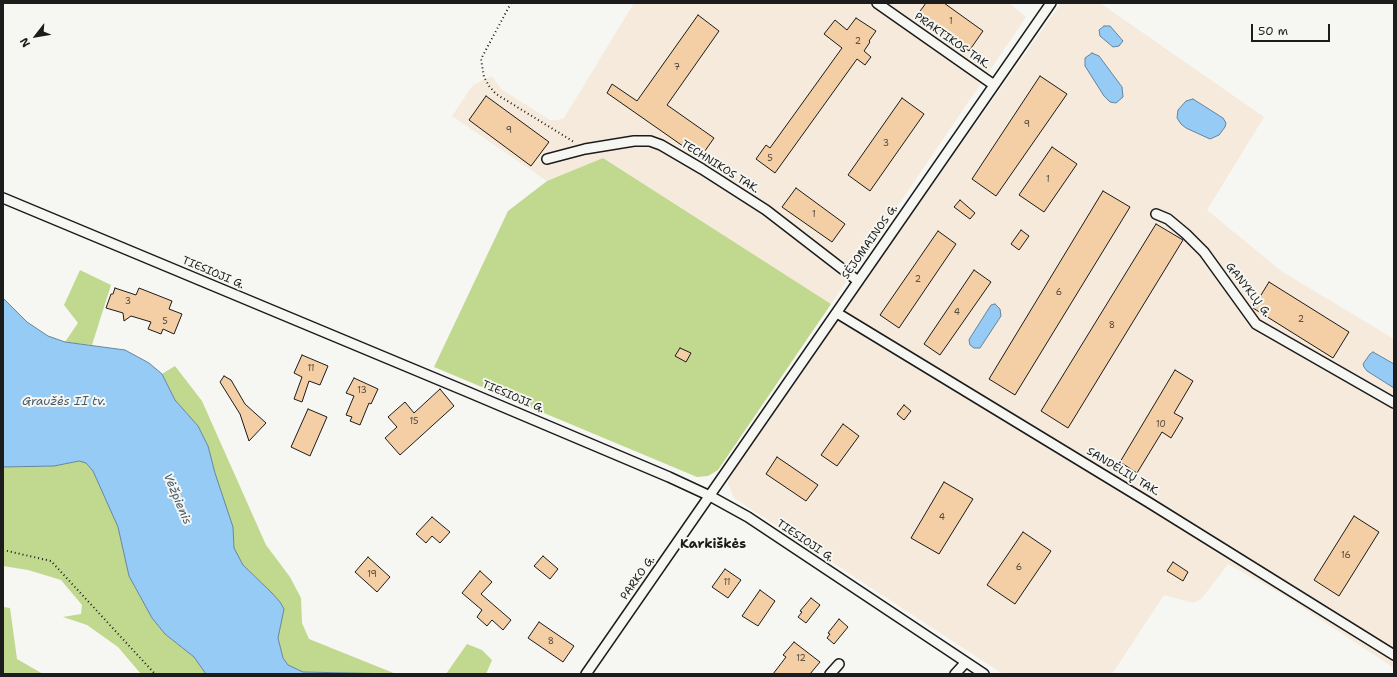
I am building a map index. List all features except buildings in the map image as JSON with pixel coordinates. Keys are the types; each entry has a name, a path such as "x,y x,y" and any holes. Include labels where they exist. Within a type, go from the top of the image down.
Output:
{"street":[{"name":"PRAKTIKOS TAK.","path":"876,3 994,85"},
{"name":"SĖJOMAINOS G.","path":"710,496 1051,3"},
{"name":"TECHNIKOS TAK.","path":"548,159 585,149 634,141 650,141 660,145 702,169 766,210 858,281"},
{"name":"TIESIOJI G.","path":"3,198 468,392 662,474 710,496 748,517 984,674"},
{"name":"GANYKLŲ G.","path":"1156,214 1168,219 1204,252 1256,324 1394,403"},
{"name":"SANDĖLIŲ TAK.","path":"837,313 1155,506 1394,655"},
{"name":"PARKO G.","path":"586,674 710,496"},
{"path":"955,674 966,662"},
{"path":"830,674 839,664"}],"path":[{"path":"511,3 482,59 484,77 496,94 585,149"},
{"path":"3,550 51,562 155,674"}],"shaded area":[{"path":"634,3 1009,3 1026,17 831,304 603,158 547,181 452,116 473,85 492,76 501,89 550,120 564,118"},
{"path":"1061,3 1100,3 1264,117 1207,210 1281,271 1394,339 1394,668 1285,596 1228,564 1202,598 1194,603 1164,595 1112,674 1003,674 734,498 728,483 731,474 842,313"}],"green space":[{"path":"603,158 831,304 718,470 708,476 697,477 434,367 508,211 547,181"},
{"path":"80,270 111,285 92,345 65,342 78,323 64,305"},
{"path":"175,366 202,401 266,545 290,577 301,598 302,623 309,639 396,674 303,672 288,665 283,658 278,638 284,609 272,593 243,565 234,548 233,527 215,473 208,446 198,426 175,400 162,374"},
{"path":"79,461 86,463 93,471 118,527 129,576 152,618 165,634 194,657 206,674 141,674 118,647 87,625 63,617 81,614 82,605 61,580 28,570 3,566 3,467 54,466"},
{"path":"3,607 10,608 17,659 43,674 3,674"},
{"path":"467,644 482,650 492,660 486,674 446,674"}],"water":[{"path":"1104,26 1110,26 1123,41 1119,46 1113,47 1100,36 1099,30"},
{"path":"1092,53 1099,56 1122,87 1123,97 1116,103 1110,102 1104,96 1085,66 1085,58"},
{"path":"1193,99 1223,118 1226,123 1219,135 1210,139 1186,128 1181,124 1177,118 1178,110 1186,101"},
{"name":"Graužės II tv.","path":"3,298 27,322 48,336 65,342 125,350 149,363 162,374 175,400 198,426 208,446 215,473 233,527 234,548 243,565 272,593 284,609 278,638 283,658 288,665 303,672 397,674 206,674 194,657 165,634 152,618 129,576 118,527 93,471 86,463 79,461 54,466 3,467"},
{"path":"995,304 1000,309 1001,316 980,348 974,348 970,345 969,340 991,305"},
{"path":"1373,352 1394,364 1394,388 1367,371 1364,367 1363,364"}],"district":[{"name":"Karkiškės","path":"713,545"}],"water label":[{"name":"Vėžpienis","path":"177,499"}]}
